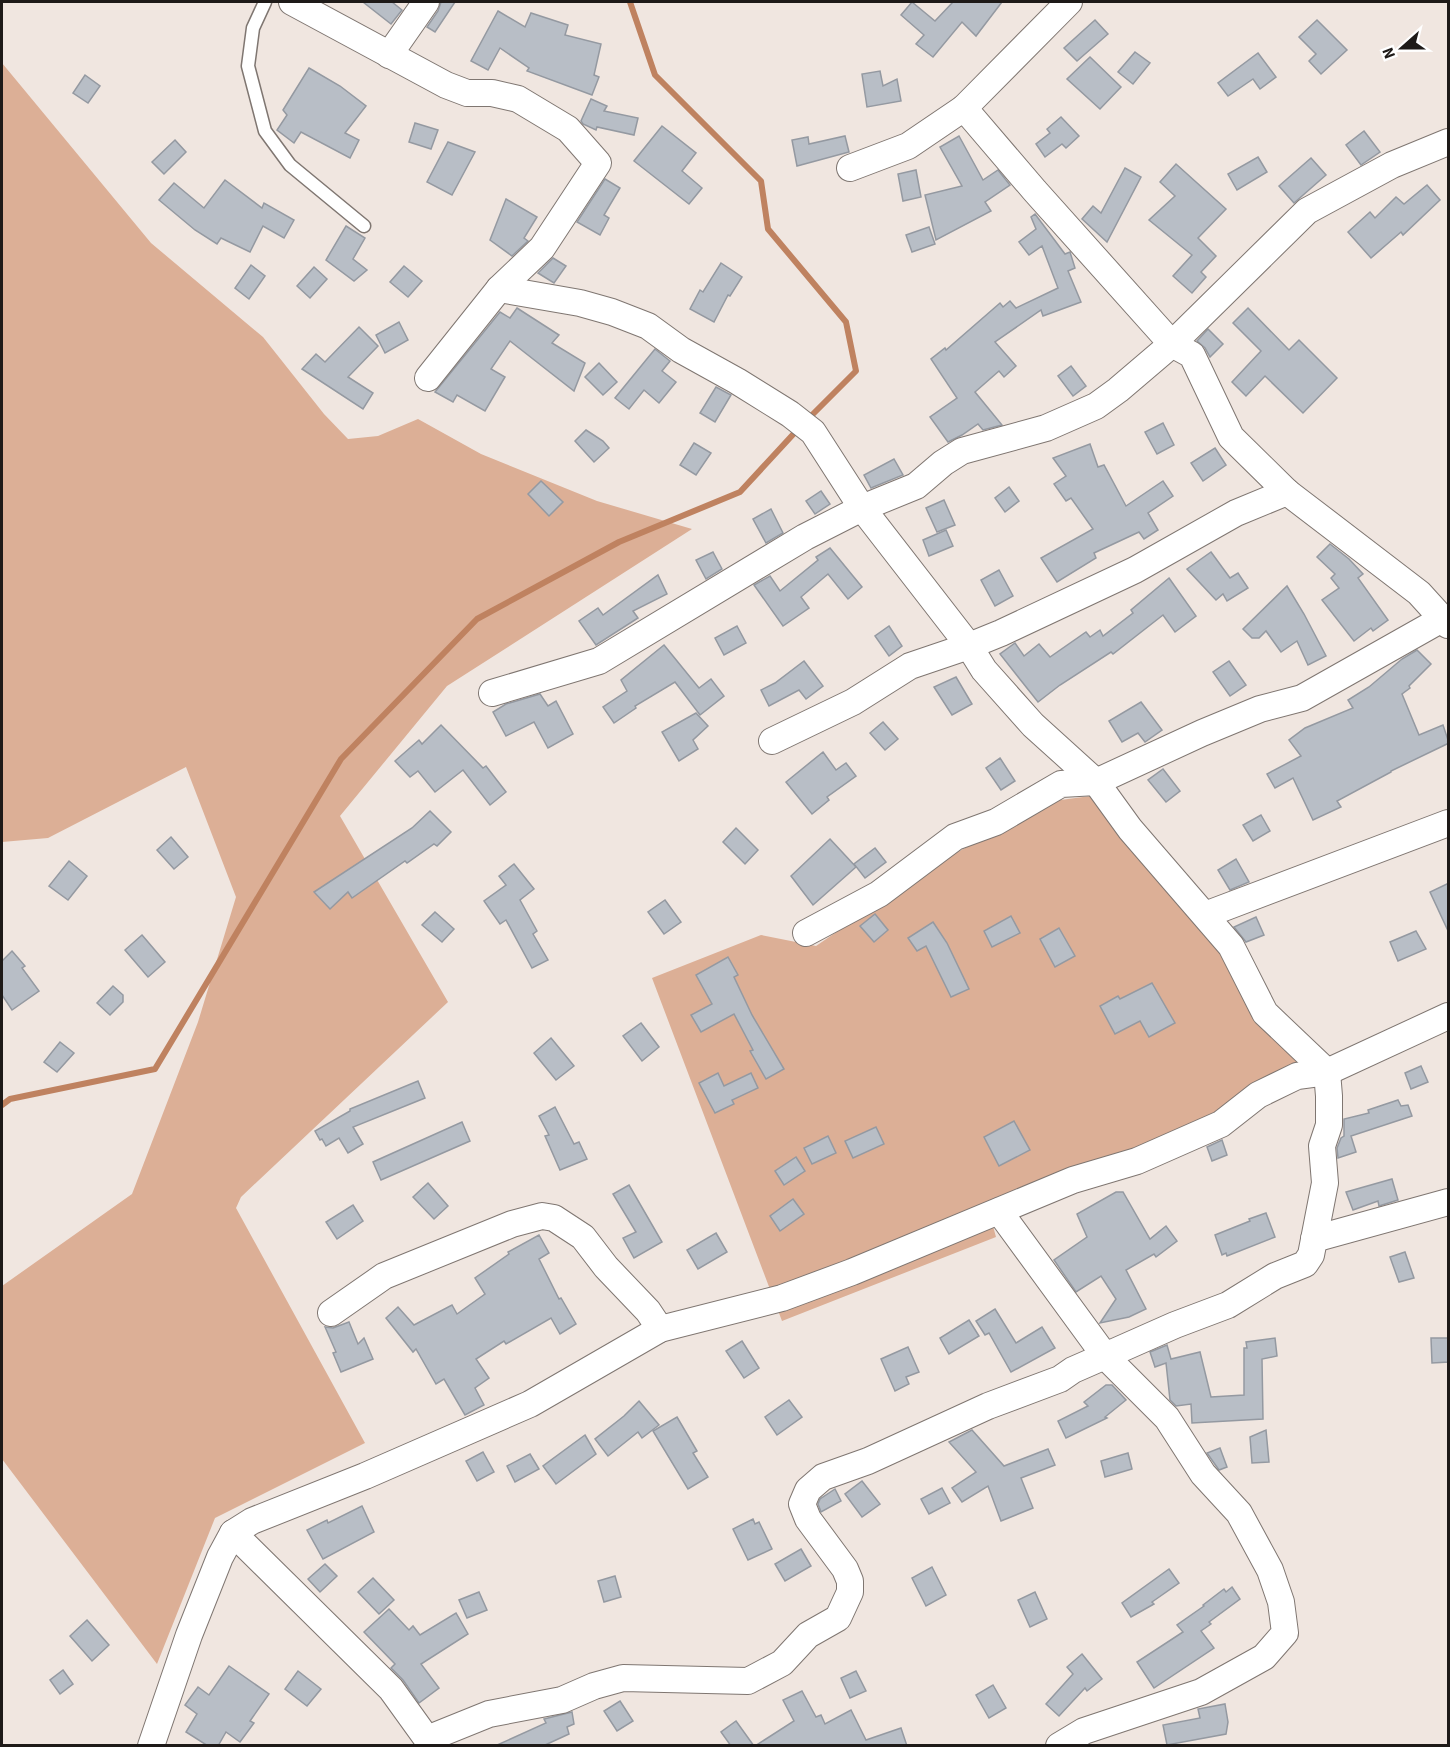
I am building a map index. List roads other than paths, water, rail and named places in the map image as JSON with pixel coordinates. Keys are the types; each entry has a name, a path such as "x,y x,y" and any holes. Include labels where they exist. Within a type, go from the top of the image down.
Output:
{"street":[{"path":"292,2 446,85 467,93 492,93 518,99 568,129 598,163 542,248 498,289 428,378"},
{"path":"389,55 426,2"},
{"path":"850,168 908,146 964,108 1069,2"},
{"path":"806,933 879,894 955,837 996,822 1061,784 1096,782 1260,709 1302,698 1445,622 1419,593 1287,492 1231,437 1192,355 1172,344 964,108"},
{"path":"492,693 599,661 805,537 862,508 916,486 943,463 962,451 1046,428 1096,406 1172,344 1307,211 1392,165 1449,142"},
{"path":"233,1533 391,1689 427,1739 489,1714 562,1700 594,1686 623,1678 748,1681 783,1662 808,1635 838,1618 850,1592 850,1581 845,1569 808,1519 802,1504 808,1490 823,1477 868,1461 988,1406 1060,1379 1073,1370 1175,1325 1228,1305 1275,1276 1305,1264 1311,1255 1325,1183 1322,1146 1329,1125 1327,1072 1265,1013 1231,946 1130,829 1096,782 1033,725 984,669 969,646 862,508 813,432 766,399 681,350 648,326 580,303 498,289"},
{"path":"772,741 853,702 910,666 969,646 1135,570 1236,513 1287,492"},
{"path":"1205,915 1449,823"},
{"path":"151,1746 220,1557 233,1533 252,1521 365,1476 530,1404 660,1329 782,1298 852,1272 1073,1180 1137,1161 1221,1124 1258,1095 1297,1076 1327,1072 1449,1016"},
{"path":"1314,1239 1449,1202"},
{"path":"999,1211 1106,1356 1167,1418 1203,1474 1239,1513 1270,1570 1281,1602 1285,1633 1264,1657 1201,1692 1084,1731 1059,1746"},
{"path":"331,1313 384,1276 512,1224 542,1216 554,1218 583,1237 606,1267 648,1311 660,1329"}],"lane":[{"path":"265,2 253,28 248,66 265,131 290,165 364,226"}],"waterway":[{"path":"630,2 655,75 761,181 768,229 846,322 856,371 806,421"},
{"path":"2,1105 10,1099 155,1069 341,759 477,619 619,542 740,492 799,428"}]}
